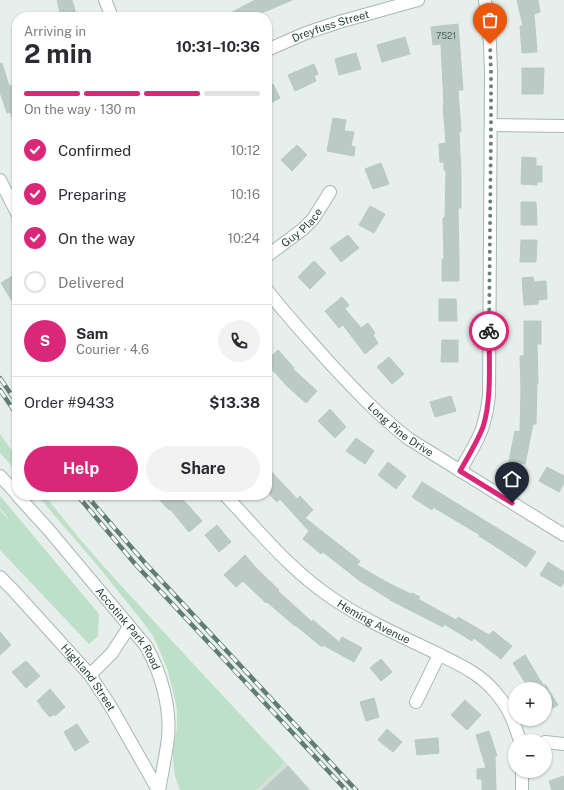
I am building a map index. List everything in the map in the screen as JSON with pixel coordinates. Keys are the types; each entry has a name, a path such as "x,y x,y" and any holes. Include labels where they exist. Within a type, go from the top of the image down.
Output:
{"street":[{"path":"106,0 110,12"},
{"name":"Dreyfuss Street","path":"272,48 306,33 339,22 418,0"},
{"path":"460,471 477,441 483,426 489,395 491,72 490,44 485,0"},
{"path":"491,125 564,126"},
{"path":"0,180 12,203"},
{"name":"Guy Place","path":"272,252 304,229 313,219 330,192"},
{"name":"Long Pine Drive","path":"272,296 296,326 378,414 394,428 460,471 564,534"},
{"name":"Accotink Park Road","path":"0,476 12,489"},
{"name":"Accotink Park Road","path":"22,500 48,529 146,646 152,657 159,673 167,713 168,737 159,790"},
{"name":"Heming Avenue","path":"230,500 297,571 332,598 356,613 474,673 496,693 507,707 513,718 518,734"},
{"name":"Highland Street","path":"0,577 90,675 112,708 159,790"},
{"path":"90,675 112,653 129,627"},
{"path":"416,702 439,655"},
{"path":"552,743 564,744"},
{"path":"522,778 522,790"}],"shaded area":[{"path":"285,762 311,790 257,790"}],"green space":[{"path":"0,434 12,451 12,466 0,453"},
{"path":"0,496 99,614 98,636 89,644 0,550 0,510 8,518 0,508"},
{"path":"41,500 49,500 109,573 285,762 257,790 180,790 175,776 173,758 177,727 177,713 168,671 153,636 98,566"}],"building":[{"path":"57,0 72,0 76,12 60,12"},
{"path":"255,0 292,0 264,12 232,12"},
{"path":"517,0 538,0 540,12 534,14 537,52 522,53 520,26 523,26"},
{"path":"458,24 463,90 458,90 461,132 459,132 461,208 458,208 459,281 442,281 442,259 444,259 443,218 445,218 446,170 444,170 444,162 440,162 439,144 446,143 441,44 433,45 431,27"},
{"path":"405,37 410,54 382,62 377,45"},
{"path":"356,53 361,69 339,75 335,59"},
{"path":"2,63 9,86 12,85 12,117 10,112 7,113 0,92 0,64"},
{"path":"314,64 318,74 314,76 316,81 295,91 288,75"},
{"path":"522,68 544,68 543,94 522,94"},
{"path":"272,84 280,98 272,102"},
{"path":"333,118 346,120 344,131 354,132 351,146 355,147 354,156 327,151"},
{"path":"297,145 307,155 292,171 281,160"},
{"path":"522,157 536,158 536,166 542,166 542,182 537,182 537,185 521,184"},
{"path":"381,163 389,184 373,189 365,169"},
{"path":"521,202 536,202 537,225 521,225"},
{"path":"370,206 385,214 374,233 359,225"},
{"path":"348,235 359,248 341,262 330,248"},
{"path":"521,240 537,240 536,262 520,262"},
{"path":"314,261 326,273 310,289 298,277"},
{"path":"12,276 12,301 1,283"},
{"path":"533,277 534,282 546,281 547,299 538,300 538,304 524,305 522,278"},
{"path":"342,297 349,305 345,309 361,328 368,323 375,333 373,335 378,343 365,354 343,325 339,328 325,311"},
{"path":"439,299 456,299 457,321 439,321"},
{"path":"524,321 541,321 541,344 537,344 538,383 536,424 533,424 525,464 509,461 515,431 520,432 520,356 524,356"},
{"path":"442,340 458,340 458,362 441,362"},
{"path":"278,350 294,368 293,369 317,391 306,403 288,387 272,369 272,355"},
{"path":"389,357 404,374 392,384 377,367"},
{"path":"451,396 456,411 435,417 430,402"},
{"path":"330,409 346,427 335,438 318,421"},
{"path":"356,438 374,451 365,464 346,451"},
{"path":"388,462 406,476 396,489 378,475"},
{"path":"547,467 564,476 564,483 559,492 539,481"},
{"path":"272,472 297,499 300,496 313,510 305,518 360,561 357,565 390,584 420,597 418,599 456,620 458,617 489,635 493,631 512,646 501,659 474,638 472,641 444,624 443,627 390,600 360,581 323,552 321,554 303,539 309,531 280,499 277,502 272,497"},
{"path":"422,482 536,552 526,567 479,536 480,535 433,507 432,510 412,497"},
{"path":"160,500 183,500 202,521 189,532 170,509 169,510"},
{"path":"217,525 231,542 219,552 205,535"},
{"path":"245,555 279,590 278,591 312,622 313,620 339,642 342,637 362,648 354,662 323,645 322,647 267,602 266,603 243,581 236,587 224,575"},
{"path":"548,562 564,572 564,582 561,587 540,575"},
{"path":"0,632 11,645 0,655"},
{"path":"525,655 541,682 525,682 513,663"},
{"path":"381,659 392,672 381,681 370,668"},
{"path":"26,661 40,676 26,688 12,672"},
{"path":"50,689 65,707 55,716 54,714 50,717 37,701"},
{"path":"552,695 558,705 552,708"},
{"path":"374,698 379,717 366,721 360,702"},
{"path":"465,700 481,715 467,730 451,715"},
{"path":"77,724 89,742 75,751 64,732"},
{"path":"387,729 402,742 393,752 378,740"},
{"path":"489,731 497,756 495,756 496,790 482,790 482,779 477,779 477,769 486,768 476,735"},
{"path":"438,738 439,753 417,755 415,740"},
{"path":"288,766 309,790 262,790"},
{"path":"564,776 564,790 552,790 549,781"}],"railway":[{"path":"0,378 12,396"},
{"path":"0,390 12,408"},
{"path":"81,500 136,565 346,790"},
{"path":"90,500 145,563 356,790"}],"way so far":[{"path":"489,331 491,125 490,44"}],"route":[{"path":"489,331 489,395 487,411 477,441 460,471 512,503"}]}
